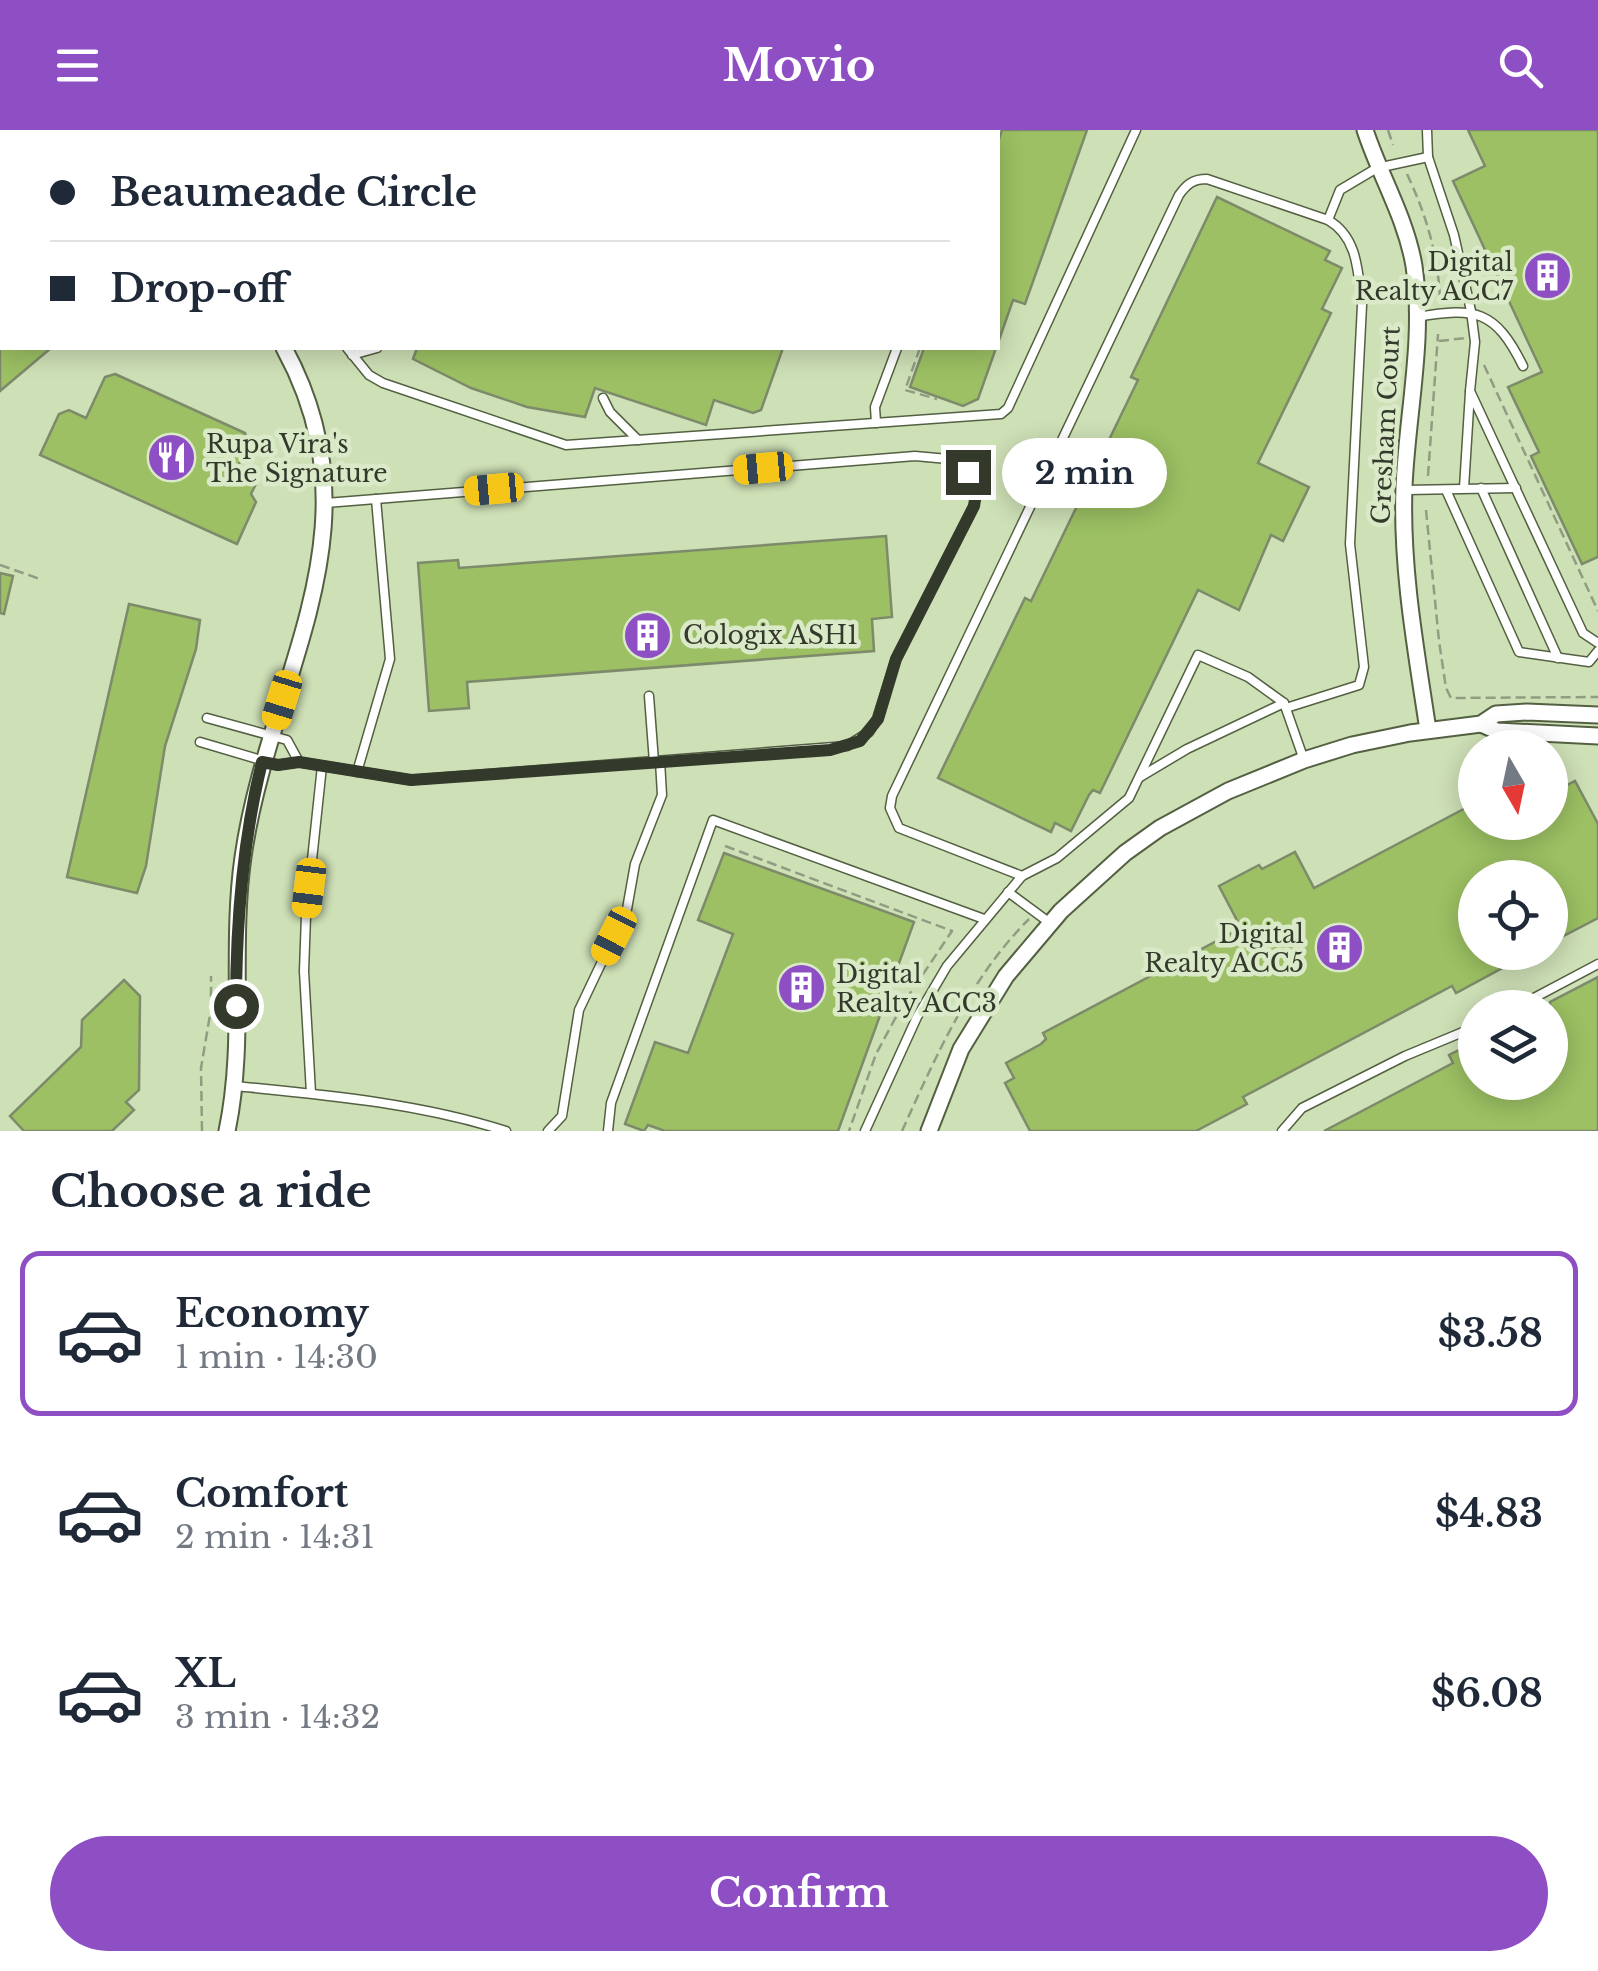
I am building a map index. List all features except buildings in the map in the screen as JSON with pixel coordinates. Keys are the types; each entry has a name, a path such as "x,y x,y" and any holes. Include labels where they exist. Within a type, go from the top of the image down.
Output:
{"street":[{"name":"Gresham Court","path":"1365,130 1410,246 1417,317 1404,490 1409,602 1428,730"},
{"path":"227,1131 235,1086 240,886 248,828 262,762 316,590 324,545 326,503 314,426 303,388 285,350"},
{"path":"928,1131 952,1067 1006,976 1092,881 1160,828 1228,791 1304,760 1372,740 1481,724 1496,714 1598,715"},
{"path":"1481,724 1497,731 1598,736"}],"lane":[{"path":"350,351 369,376 382,383 566,445 1001,414 1008,408 1136,130"},
{"path":"1427,130 1428,157 1454,235 1471,311 1474,342 1464,488"},
{"path":"1328,220 1340,190 1377,168 1428,157"},
{"path":"1022,876 899,828 890,808 892,796 1186,184 1207,179 1328,220 1344,229 1352,245 1362,305 1350,544 1364,667 1358,685 1285,706 1187,748 1140,776"},
{"path":"1417,317 1471,311 1486,316 1497,325 1523,366"},
{"path":"876,423 875,406 895,350"},
{"path":"1470,390 1583,633 1598,643"},
{"path":"602,398 610,412 638,440"},
{"path":"200,742 278,765 299,762 411,780 830,750 860,741 878,719 896,659 974,506 973,484 959,460 915,456 326,503"},
{"path":"1480,488 1558,658"},
{"path":"1404,490 1516,488"},
{"path":"1446,490 1519,652 1589,662 1598,651"},
{"path":"357,772 390,659 376,499"},
{"path":"865,1131 917,1017 947,966 1022,876 1057,858 1129,798 1198,655 1248,677 1285,706 1304,760"},
{"path":"548,1131 562,1116 579,1010 627,909 634,864 662,795 649,696"},
{"path":"206,718 287,740 299,762"},
{"path":"311,1094 304,971 322,766"},
{"path":"608,1131 612,1103 713,820 984,919"},
{"path":"1008,892 1050,923"},
{"path":"1549,990 1598,964"},
{"path":"1282,1131 1302,1108 1458,1034"},
{"path":"235,1086 465,1118 506,1131"}],"path":[{"path":"1388,130 1394,145"},
{"path":"1406,174 1431,238 1440,304"},
{"path":"1428,476 1438,334"},
{"path":"1439,340 1467,338"},
{"path":"919,350 905,390 937,399"},
{"path":"1481,359 1598,611"},
{"path":"1483,417 1502,406"},
{"path":"1489,430 1510,421"},
{"path":"1502,458 1523,449"},
{"path":"1509,472 1529,462"},
{"path":"1426,510 1439,641 1451,698 1598,697"},
{"path":"0,565 40,579"},
{"path":"724,846 952,931 903,1004 876,1054 849,1131"},
{"path":"902,1131 959,1013 998,955 1036,912"},
{"path":"202,1131 202,1068 211,1009 211,976"}],"shaded area":[{"path":"1000,130 1598,130 1598,1131 0,1131 0,350 1000,350"}],"place":[{"name":"Digital Realty ACC7","path":"1548,276"},
{"name":"Rupa Vira's The Signature","path":"171,458"},
{"name":"Cologix ASH1","path":"648,635"},
{"name":"Digital Realty ACC5","path":"1339,948"},
{"name":"Digital Realty ACC3","path":"801,988"}],"route":[{"path":"236,1006 240,886 262,762 299,762 411,780 848,746 860,741 878,719 896,659 974,506 976,494 968,472"}]}
